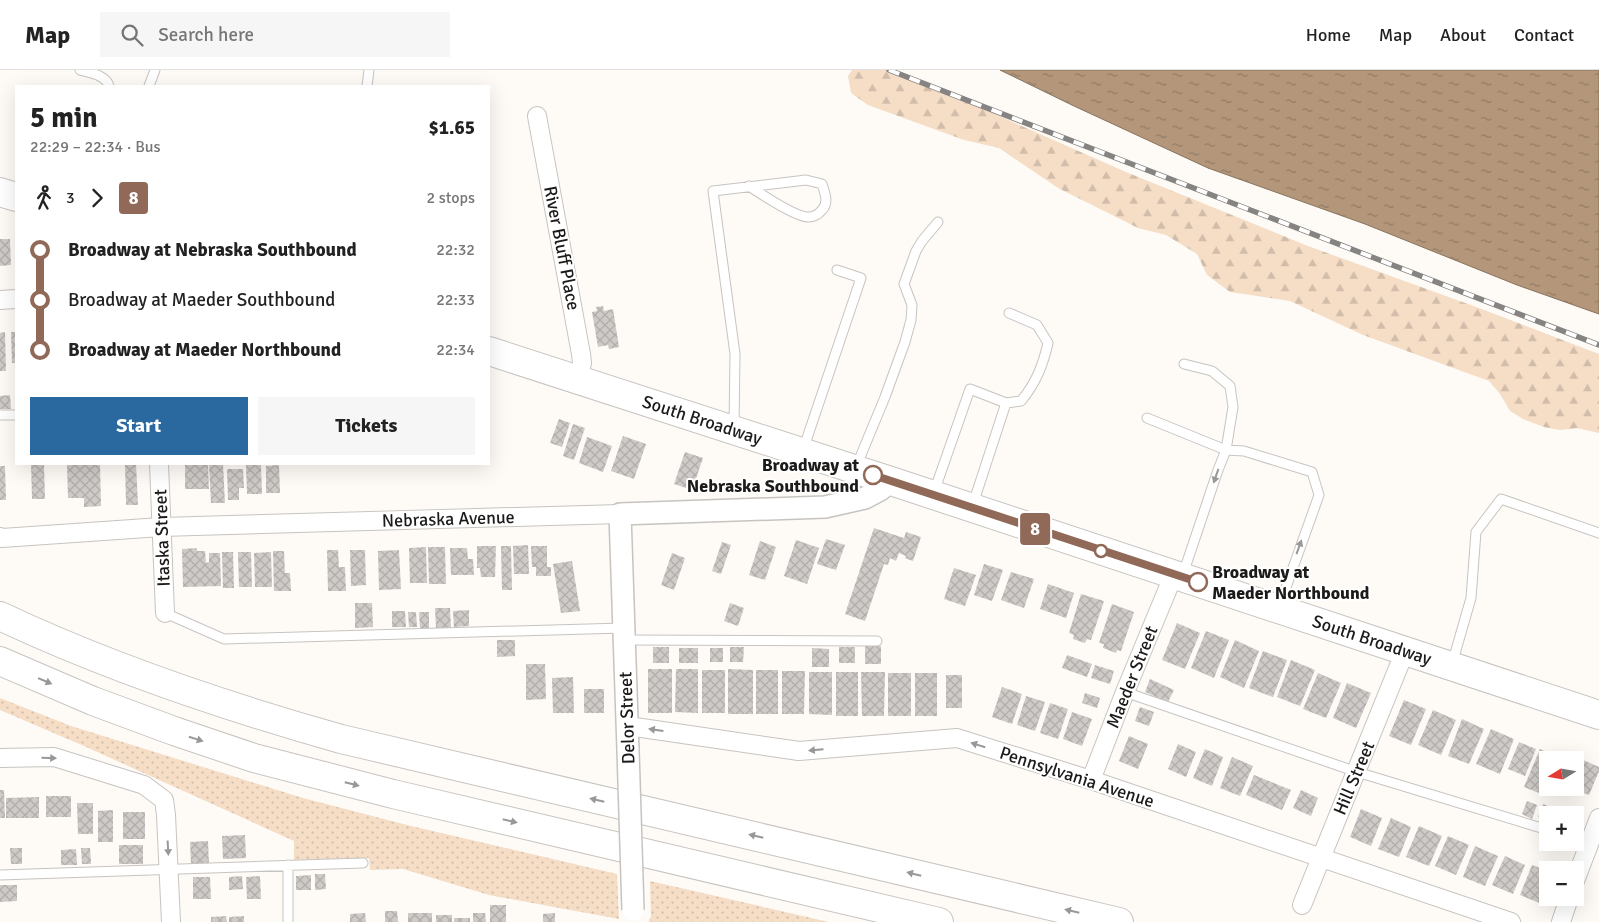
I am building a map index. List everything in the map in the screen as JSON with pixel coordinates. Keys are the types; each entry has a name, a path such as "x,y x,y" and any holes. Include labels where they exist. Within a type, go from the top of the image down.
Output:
{"main road":[{"path":"0,192 15,197"},
{"name":"South Broadway","path":"490,351 855,469 1599,715"},
{"path":"0,616 108,662 184,691 263,717 341,739 1120,922"},
{"path":"0,661 93,701 174,731 263,760 393,794 939,922"}],"street":[{"name":"River Bluff Place","path":"537,116 581,354 582,364 578,380"},
{"path":"0,300 15,299"},
{"name":"Itaska Street","path":"159,465 165,613"},
{"name":"Nebraska Avenue","path":"0,536 2,538 161,527 825,507 865,498 880,490 890,481"},
{"name":"Delor Street","path":"620,514 633,916"},
{"name":"Maeder Street","path":"1091,780 1125,692 1178,576"},
{"name":"Hill Street","path":"1302,905 1405,652"},
{"name":"Pennsylvania Avenue","path":"628,726 799,751 957,738 1091,780 1511,922"},
{"path":"0,758 54,757 144,785 164,800 171,922"},
{"path":"1581,861 1588,839 1599,818"},
{"path":"1561,922 1566,906"}],"lane":[{"path":"80,70 103,78 109,85"},
{"path":"148,85 156,70"},
{"path":"367,85 369,70"},
{"path":"734,431 735,354 713,190 749,186 806,180 822,184 826,195 824,208 817,215 807,217 790,211 749,186"},
{"path":"855,469 888,388 911,320 912,305 904,284 916,251 938,222"},
{"path":"802,452 861,278 837,270"},
{"path":"933,495 970,389 1006,403 1021,401 1030,391 1043,364 1048,343 1037,325 1009,313"},
{"path":"1178,576 1226,450 1233,407 1230,386 1212,371 1184,364"},
{"path":"972,508 1006,403"},
{"path":"0,415 15,415"},
{"path":"1147,418 1226,450 1244,450 1312,472 1319,495 1278,610"},
{"path":"1451,666 1471,598 1476,532 1501,499 1599,533"},
{"path":"165,613 224,639 624,634 877,641"},
{"path":"1125,692 1357,772 1539,827"},
{"path":"0,875 364,863"},
{"path":"288,865 288,922"}],"green space":[{"path":"852,70 895,70 1126,172 1308,246 1599,354 1599,433 1577,428 1560,430 1544,427 1523,419 1510,411 1500,394 1489,381 1363,335 1290,301 1230,292 1207,275 1197,254 1166,235 1138,228 1058,188 999,148 964,140 868,105 851,93 848,76"},
{"path":"0,698 71,726 303,798 407,825 617,874 619,919 489,895 403,869 370,870 369,858 294,860 294,841 0,710"},
{"path":"650,881 829,922 649,922 651,917"}],"water":[{"path":"1000,70 1599,70 1599,314 1517,285 1365,224 1208,168"}],"building":[{"path":"0,239 10,239 11,265 0,266"},
{"path":"603,306 604,311 613,309 619,347 609,349 608,345 598,347 592,312 597,311 596,307"},
{"path":"5,332 6,371 0,371 0,333"},
{"path":"11,332 15,332 15,363 12,363"},
{"path":"10,395 11,409 0,409 0,396"},
{"path":"559,419 570,423 562,447 550,443"},
{"path":"573,424 585,428 574,460 563,456"},
{"path":"623,436 646,444 634,479 611,471"},
{"path":"587,437 612,446 603,472 579,463"},
{"path":"685,452 703,458 692,490 674,484"},
{"path":"31,465 44,465 45,499 32,499"},
{"path":"67,465 100,465 101,506 84,507 84,498 68,498"},
{"path":"125,465 136,465 138,505 126,505"},
{"path":"185,465 208,465 209,489 185,489"},
{"path":"209,465 223,465 225,503 211,503"},
{"path":"246,465 261,465 262,494 247,494"},
{"path":"279,465 280,493 266,493 266,466"},
{"path":"0,466 5,466 6,500 0,500"},
{"path":"227,469 243,469 244,488 239,488 239,500 228,500"},
{"path":"874,528 904,538 906,532 921,537 913,561 899,553 896,561 890,558 888,565 884,564 865,621 845,614"},
{"path":"826,539 845,545 836,570 817,564"},
{"path":"796,540 819,548 807,584 784,576"},
{"path":"760,541 776,547 765,580 749,575"},
{"path":"722,542 731,545 721,574 712,571"},
{"path":"528,545 529,574 514,574 513,546"},
{"path":"477,546 496,546 495,577 481,577 480,568 477,568"},
{"path":"501,546 511,546 512,590 502,590"},
{"path":"531,546 547,546 547,567 551,567 551,576 536,576 536,567 532,567"},
{"path":"426,547 427,583 410,583 409,548"},
{"path":"428,547 445,547 446,584 429,584"},
{"path":"197,548 197,551 205,551 206,563 209,562 209,553 220,553 221,586 183,587 182,549"},
{"path":"450,548 467,548 468,559 473,559 474,575 451,575"},
{"path":"327,550 338,550 339,567 345,567 346,591 328,591"},
{"path":"350,550 365,550 366,585 351,586"},
{"path":"399,550 401,589 379,590 378,551"},
{"path":"273,551 284,551 285,573 290,573 291,591 274,591"},
{"path":"222,552 233,552 234,588 223,588"},
{"path":"238,552 251,552 252,587 239,587"},
{"path":"271,552 272,587 255,587 254,553"},
{"path":"672,553 685,558 674,590 661,585"},
{"path":"572,561 580,611 561,613 553,564"},
{"path":"984,564 1003,570 992,601 974,595"},
{"path":"954,568 976,575 965,606 944,599"},
{"path":"1011,572 1034,579 1024,608 1001,600"},
{"path":"1048,584 1074,593 1066,618 1040,609"},
{"path":"1081,594 1104,601 1091,640 1087,639 1085,643 1073,639 1074,635 1069,633"},
{"path":"355,603 372,603 373,627 355,628"},
{"path":"730,603 744,608 738,626 724,621"},
{"path":"1112,604 1134,612 1121,651 1117,650 1116,653 1103,648 1104,644 1099,643"},
{"path":"435,608 450,608 451,628 436,628"},
{"path":"469,610 469,626 454,627 453,611"},
{"path":"392,611 405,611 406,627 392,627"},
{"path":"408,612 416,612 417,627 409,627"},
{"path":"419,612 429,612 429,628 420,628"},
{"path":"1177,623 1200,633 1185,669 1162,660"},
{"path":"1206,631 1229,640 1214,678 1191,668"},
{"path":"497,640 515,640 515,656 497,657"},
{"path":"1235,640 1259,651 1244,688 1220,677"},
{"path":"865,646 881,646 881,664 865,664"},
{"path":"653,647 669,647 669,663 653,663"},
{"path":"730,647 744,647 743,662 730,662"},
{"path":"839,647 855,647 855,663 839,663"},
{"path":"679,648 698,648 698,663 679,663"},
{"path":"710,648 723,648 723,662 710,662"},
{"path":"812,648 829,649 829,667 812,667"},
{"path":"1263,651 1287,660 1273,697 1249,688"},
{"path":"1067,655 1092,664 1087,677 1062,668"},
{"path":"1291,660 1315,670 1300,706 1277,697"},
{"path":"526,664 545,664 546,699 526,700"},
{"path":"1095,665 1114,671 1110,684 1091,678"},
{"path":"648,669 672,669 672,713 648,713"},
{"path":"676,669 698,669 698,713 675,712"},
{"path":"728,669 753,670 753,714 728,714"},
{"path":"702,670 725,670 725,713 702,713"},
{"path":"756,670 778,670 778,714 756,714"},
{"path":"782,671 805,671 804,714 782,714"},
{"path":"809,672 832,672 832,715 809,714"},
{"path":"836,672 858,672 858,716 836,716"},
{"path":"861,672 885,672 884,716 862,716"},
{"path":"888,673 911,673 911,716 888,716"},
{"path":"915,673 937,673 937,716 915,716"},
{"path":"1318,673 1341,683 1326,718 1303,709"},
{"path":"946,675 962,675 962,708 946,708"},
{"path":"573,677 574,713 553,713 552,678"},
{"path":"1150,679 1174,690 1168,702 1145,692"},
{"path":"1347,683 1371,693 1356,728 1333,718"},
{"path":"1002,687 1022,694 1012,724 992,717"},
{"path":"584,689 604,689 604,713 584,713"},
{"path":"1085,693 1100,698 1097,708 1082,703"},
{"path":"1026,696 1045,702 1035,731 1017,725"},
{"path":"1404,700 1426,709 1411,745 1389,736"},
{"path":"1050,703 1068,709 1058,739 1040,733"},
{"path":"1140,707 1154,712 1149,726 1135,721"},
{"path":"1433,710 1456,720 1441,755 1418,745"},
{"path":"1072,712 1092,719 1082,746 1063,739"},
{"path":"1462,719 1484,729 1469,764 1448,756"},
{"path":"1491,729 1514,739 1500,774 1476,764"},
{"path":"1129,736 1148,744 1138,769 1119,761"},
{"path":"1519,742 1536,749 1525,776 1508,769"},
{"path":"1178,744 1196,752 1186,777 1168,769"},
{"path":"1205,749 1223,757 1212,786 1193,778"},
{"path":"1539,751 1539,793 1524,787"},
{"path":"1232,757 1253,766 1240,796 1220,788"},
{"path":"1584,760 1599,767 1589,795 1584,793"},
{"path":"1254,775 1291,790 1282,810 1246,795"},
{"path":"0,790 4,790 5,818 0,818"},
{"path":"1301,790 1318,798 1311,816 1293,808"},
{"path":"46,796 71,796 71,817 46,817"},
{"path":"39,797 39,818 6,818 6,798"},
{"path":"1527,801 1537,805 1532,819 1522,814"},
{"path":"77,803 93,803 93,834 78,834"},
{"path":"1361,809 1382,818 1371,846 1350,837"},
{"path":"113,810 113,842 98,842 98,811"},
{"path":"123,812 145,812 145,839 123,839"},
{"path":"1391,818 1411,827 1399,857 1378,849"},
{"path":"1419,826 1442,836 1429,866 1406,857"},
{"path":"245,835 246,858 223,859 222,836"},
{"path":"1448,836 1469,845 1456,875 1435,866"},
{"path":"208,841 209,864 191,864 190,842"},
{"path":"119,845 143,845 143,864 119,864"},
{"path":"1475,846 1498,856 1485,886 1463,877"},
{"path":"10,848 22,848 22,864 11,864"},
{"path":"81,848 90,848 91,864 82,864"},
{"path":"76,849 77,865 61,865 61,850"},
{"path":"1505,856 1525,865 1513,894 1492,885"},
{"path":"1532,865 1539,868 1539,903 1520,895"},
{"path":"315,874 325,874 326,889 315,890"},
{"path":"311,875 311,890 296,890 296,876"},
{"path":"242,876 243,889 229,890 229,877"},
{"path":"260,876 261,899 247,899 246,877"},
{"path":"193,877 210,877 211,899 193,899"},
{"path":"0,885 17,885 17,901 0,902"},
{"path":"490,905 506,905 506,922 490,922"},
{"path":"385,911 397,911 398,922 385,922"},
{"path":"365,913 366,922 350,922 350,914"},
{"path":"408,913 432,913 432,922 408,922"},
{"path":"473,913 485,913 486,922 473,922"},
{"path":"555,913 555,922 543,922 543,914"},
{"path":"436,915 452,915 452,922 436,922"},
{"path":"226,916 227,922 211,922 211,917"},
{"path":"244,916 244,922 229,922 229,917"},
{"path":"454,918 470,918 470,922 454,922"}],"railway":[{"path":"889,70 1599,345"}],"bus line":[{"name":"8","path":"873,475 1198,582"}],"place":[{"name":"Broadway at Nebraska Southbound","path":"873,475"},
{"name":"Broadway at Maeder Northbound","path":"1198,582"}]}
